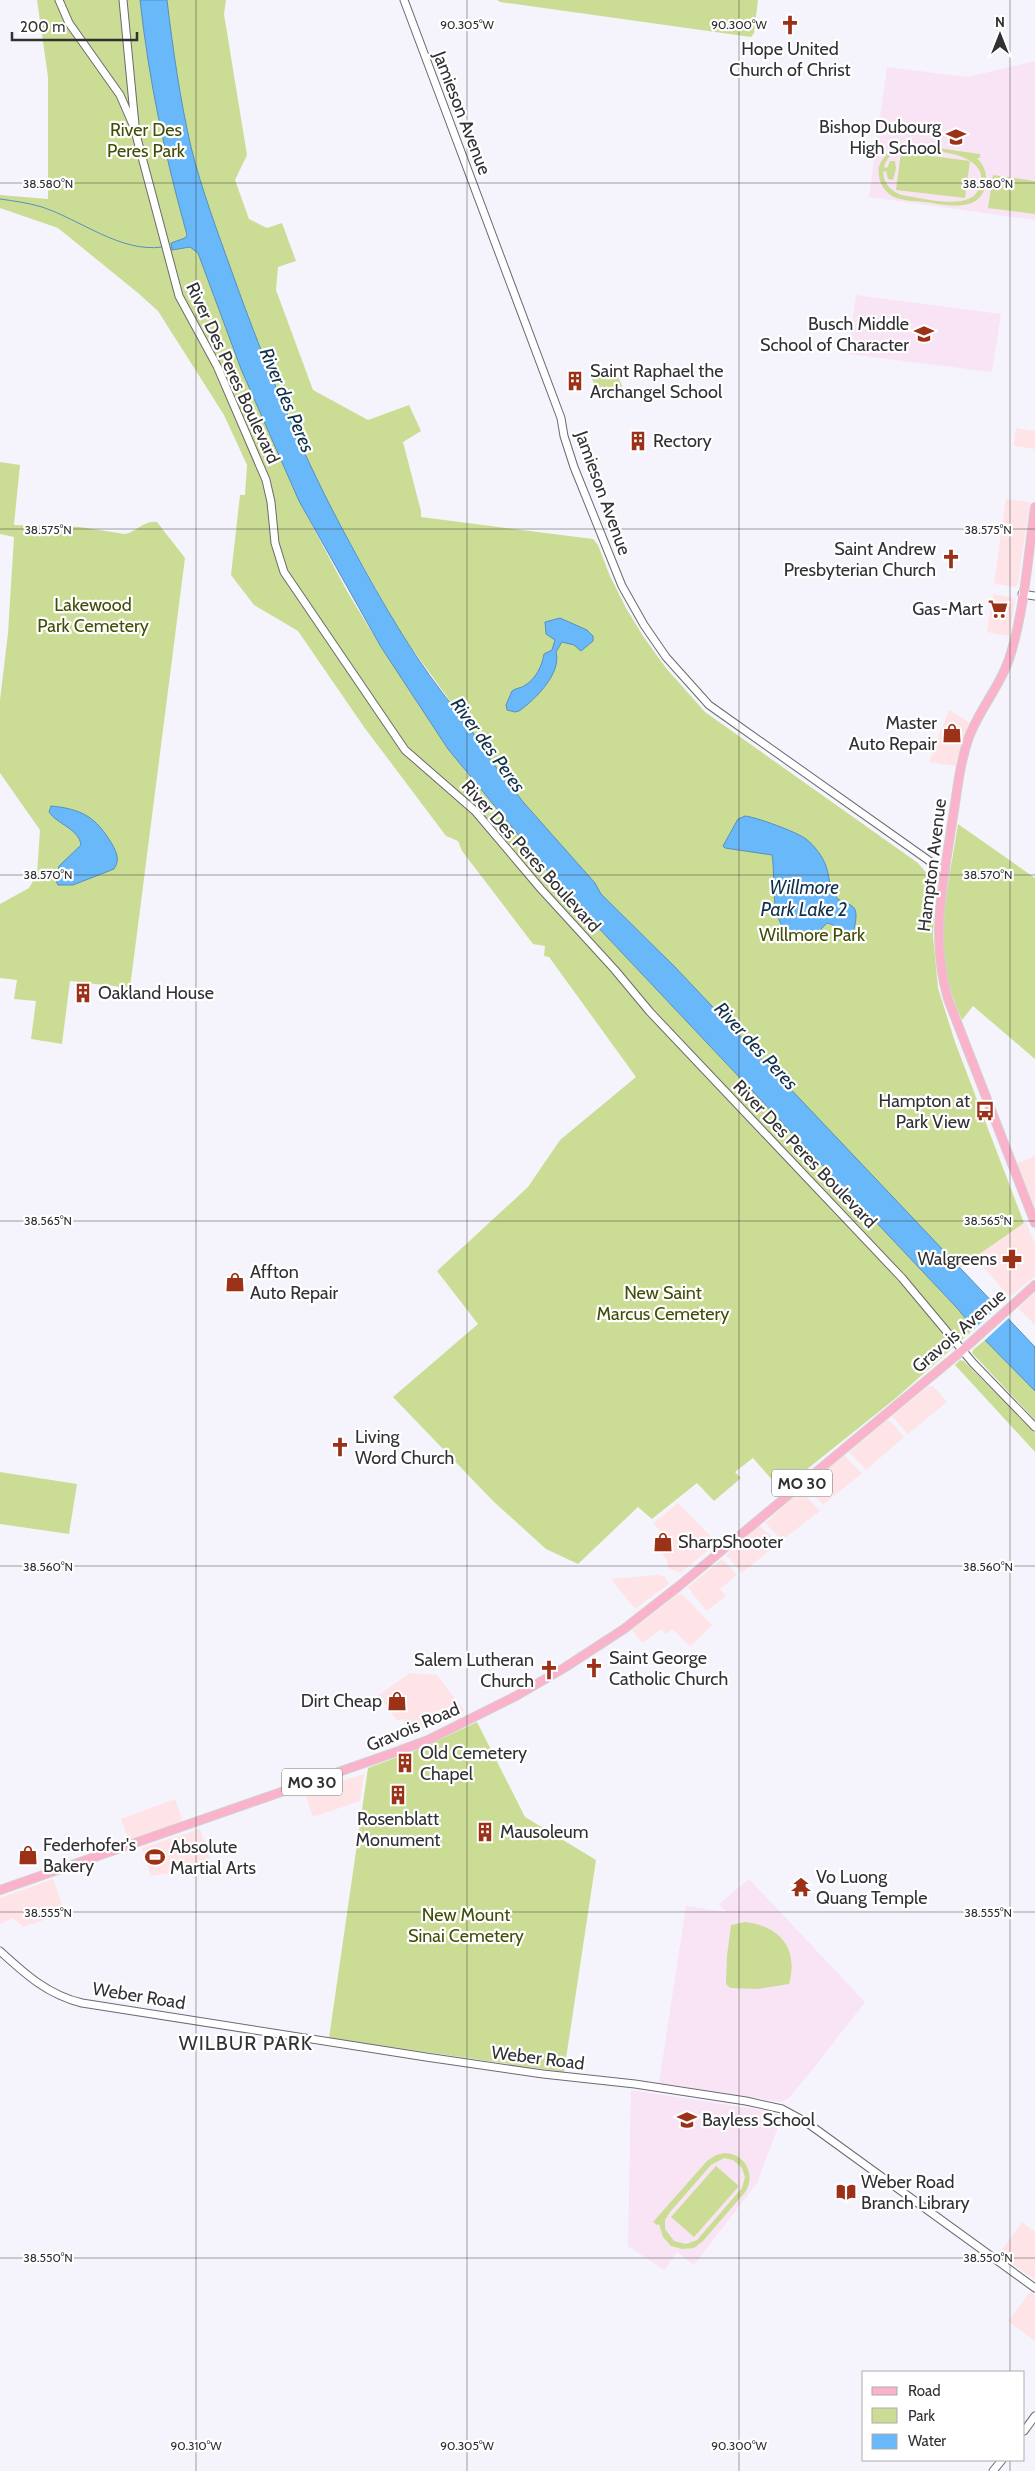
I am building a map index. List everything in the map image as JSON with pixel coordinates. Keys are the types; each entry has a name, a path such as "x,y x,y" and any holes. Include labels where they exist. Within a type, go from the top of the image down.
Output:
{"main road":[{"name":"River Des Peres Boulevard","path":"59,0 69,23 120,95 134,127 181,302 220,373 264,475 271,502 276,549 284,572 396,738 415,760 475,811 546,896 616,970 650,1012 896,1271 962,1350 1035,1427"},
{"name":"River Des Peres Boulevard","path":"123,0 134,127"},
{"name":"Jamieson Avenue","path":"404,0 561,418 564,436 578,476 622,586 644,625 666,657 709,705 945,872"},
{"name":"Hampton Avenue","path":"1035,507 1015,638 1008,664 976,721 966,744 945,872 938,933 941,974 951,1008 1035,1223"},
{"path":"1022,594 1035,596"},
{"name":"Gravois Avenue","path":"902,1400 976,1338 1035,1285"},
{"name":"Gravois Road","path":"0,1890 403,1749 450,1729 531,1688 609,1640 643,1614 902,1400"},
{"name":"Weber Road","path":"0,1951 43,1988 82,2003 493,2068 666,2089 782,2109 814,2128 1035,2288"},
{"path":"1025,2430 1035,2416"},
{"path":"993,2471 1001,2461"}],"shaded area":[{"name":"Bishop Dubourg High School","path":"1035,61 1035,220 869,197 887,67 968,77"},
{"name":"Busch Middle School of Character","path":"856,295 1001,314 992,372 848,354"},
{"path":"1016,428 1035,431 1035,449 1014,446"},
{"path":"1006,499 1030,502 1016,587 994,584"},
{"path":"993,594 1015,598 1010,636 987,632"},
{"path":"949,710 969,722 955,766 929,762"},
{"path":"1035,1156 1035,1207 1017,1163"},
{"path":"1026,1222 1035,1244 1035,1276 1010,1297 974,1257"},
{"path":"1035,1293 1035,1325 1018,1308"},
{"path":"929,1386 933,1386 947,1402 908,1434 892,1416"},
{"path":"887,1420 904,1437 866,1470 850,1451"},
{"path":"844,1455 862,1473 823,1505 806,1487"},
{"path":"801,1491 820,1511 782,1540 765,1523"},
{"path":"678,1503 717,1543 680,1573 668,1568 667,1560 659,1550 669,1540 653,1523"},
{"path":"759,1525 778,1543 742,1573 726,1555"},
{"path":"722,1559 737,1575 720,1589 726,1596 706,1611 688,1587"},
{"path":"664,1576 669,1584 635,1609 611,1579"},
{"path":"678,1594 682,1594 712,1625 690,1647 673,1629 666,1634 661,1629 642,1643 632,1630"},
{"path":"410,1673 437,1675 464,1710 413,1734 402,1719 397,1721 379,1695"},
{"path":"364,1774 360,1801 313,1817 305,1793"},
{"path":"175,1799 183,1822 129,1840 121,1819"},
{"path":"200,1829 211,1862 189,1870 151,1876 142,1848"},
{"path":"53,1879 65,1913 23,1927 13,1918 0,1924 0,1898"},
{"path":"749,1879 865,2002 789,2098 782,2102 659,2083 686,1906 726,1912 719,1904"},
{"path":"631,2090 761,2110 782,2116 757,2183 694,2265 677,2252 664,2270 628,2246"},
{"path":"1022,2222 1035,2232 1035,2280 999,2254"},
{"path":"1030,2292 1035,2295 1035,2341 1008,2321"}],"green space":[{"path":"37,0 226,0 224,14 247,155 235,180 249,219 267,228 282,223 296,261 278,267 276,290 313,390 368,420 409,405 421,431 403,442 421,517 593,539 598,545 610,576 626,608 643,636 666,668 705,712 918,863 929,876 935,893 933,936 938,988 955,1042 1024,1223 959,1268 675,967 601,894 595,883 524,803 485,753 475,738 466,714 462,717 400,632 329,505 299,501 348,593 381,647 465,771 592,921 957,1308 974,1329 896,1398 781,1490 753,1458 735,1472 741,1478 714,1501 697,1483 652,1519 638,1507 578,1564 546,1549 493,1501 393,1397 478,1324 437,1271 528,1187 560,1140 636,1077 549,957 544,956 545,946 533,944 462,851 458,841 446,836 364,727 298,631 254,605 231,575 240,495 245,495 247,465 224,415 158,311 58,228 0,208 0,195 48,199 48,77"},
{"path":"497,0 758,0 754,33 751,37 500,2"},
{"path":"894,142 980,154 980,158 977,158 983,166 986,176 983,193 970,203 962,205 909,201 894,197 882,186 879,170 882,160","holes":["907,149 938,151 969,160 981,174 980,187 974,196 952,202 924,199 897,193 886,183 883,172 886,171 888,179 893,180 896,168 895,161 890,161 887,168 884,167 892,154"]},
{"path":"901,152 970,161 965,198 896,190"},
{"path":"993,175 1035,181 1035,214 988,208"},
{"path":"616,370 623,389 600,399 592,379"},
{"name":"Lakewood Park Cemetery","path":"0,462 20,465 14,525 80,527 125,534 144,524 157,522 185,558 130,988 70,981 62,1044 31,1039 36,1001 14,999 17,980 0,978 0,904 29,888 37,874 40,830 0,773 0,700 8,633 14,537 0,534"},
{"path":"958,824 1035,878 1035,1059 973,1006 962,1020 951,993 944,957 943,938 946,900"},
{"path":"985,1340 1035,1391 1035,1420 972,1353"},
{"path":"960,1360 964,1361 1035,1433 1035,1452 955,1365"},
{"path":"0,1472 77,1484 69,1534 0,1524"},
{"name":"New Mount Sinai Cemetery","path":"477,1722 525,1817 596,1860 564,2072 329,2038 368,1768 422,1748"},
{"path":"745,1922 768,1928 784,1941 789,1950 791,1960 789,1984 758,1989 730,1988 726,1984 731,1925"},
{"path":"731,2154 742,2160 749,2171 750,2177 746,2191 703,2241 694,2248 682,2249 671,2246 663,2237 659,2224 657,2225 653,2222 707,2161 716,2155","holes":["724,2158 733,2160 742,2168 745,2177 742,2188 697,2240 686,2244 674,2241 665,2229 665,2220 670,2212 711,2165"]},
{"path":"716,2166 739,2186 694,2237 671,2217"}],"water":[{"name":"River des Peres","path":"140,0 167,0 183,111 200,180 210,212 272,378 301,446 334,512 415,655 461,716 471,715 469,726 485,753 524,803 595,883 601,894 675,967 1035,1347 1035,1391 974,1329 957,1308 592,921 552,876 448,749 381,647 299,501 241,369 198,253 190,247 172,250 171,243 185,238 187,235 159,119 148,60"},
{"path":"560,618 587,630 593,636 593,641 581,651 574,645 562,642 556,652 555,669 546,685 519,711 507,710 506,705 512,691 532,680 540,668 544,654 552,650 555,640 546,634 545,622"},
{"path":"51,806 80,812 100,827 116,853 117,863 114,869 73,885 58,885 56,881 59,866 81,845 76,835 49,812"},
{"name":"Willmore Park Lake 2","path":"745,816 786,829 812,844 825,863 833,892 837,898 854,908 856,921 853,933 847,933 827,923 815,935 786,932 781,924 775,905 772,855 725,848 723,846 738,819"}],"pier":[{"path":"1000,1305 1011,1316 984,1341 972,1331"}],"waterway":[{"path":"0,199 42,207 101,234 131,245 147,248 162,247"}],"place":[{"name":"Hope United Church of Christ","path":"790,25"},
{"name":"Bishop Dubourg High School","path":"956,137"},
{"name":"Busch Middle School of Character","path":"924,334"},
{"name":"Saint Raphael the Archangel School","path":"575,381"},
{"name":"Rectory","path":"638,441"},
{"name":"Saint Andrew Presbyterian Church","path":"951,559"},
{"name":"Gas-Mart","path":"998,609"},
{"name":"Master Auto Repair","path":"952,733"},
{"name":"Oakland House","path":"83,993"},
{"name":"Hampton at Park View","path":"985,1111"},
{"name":"Walgreens","path":"1012,1259"},
{"name":"Affton Auto Repair","path":"235,1282"},
{"name":"Living Word Church","path":"340,1447"},
{"name":"SharpShooter","path":"663,1542"},
{"name":"Saint George Catholic Church","path":"594,1668"},
{"name":"Salem Lutheran Church","path":"549,1670"},
{"name":"Dirt Cheap","path":"397,1701"},
{"name":"Old Cemetery Chapel","path":"405,1763"},
{"name":"Rosenblatt Monument","path":"398,1795"},
{"name":"Mausoleum","path":"485,1832"},
{"name":"Federhofer's Bakery","path":"28,1855"},
{"name":"Absolute Martial Arts","path":"155,1857"},
{"name":"Vo Luong Quang Temple","path":"801,1887"},
{"name":"Bayless School","path":"687,2120"},
{"name":"Weber Road Branch Library","path":"846,2192"}],"district":[{"name":"WILBUR PARK","path":"246,2043"}],"park label":[{"name":"River Des Peres Park","path":"146,140"},
{"name":"Willmore Park","path":"812,935"},
{"name":"New Saint Marcus Cemetery","path":"663,1304"}]}
